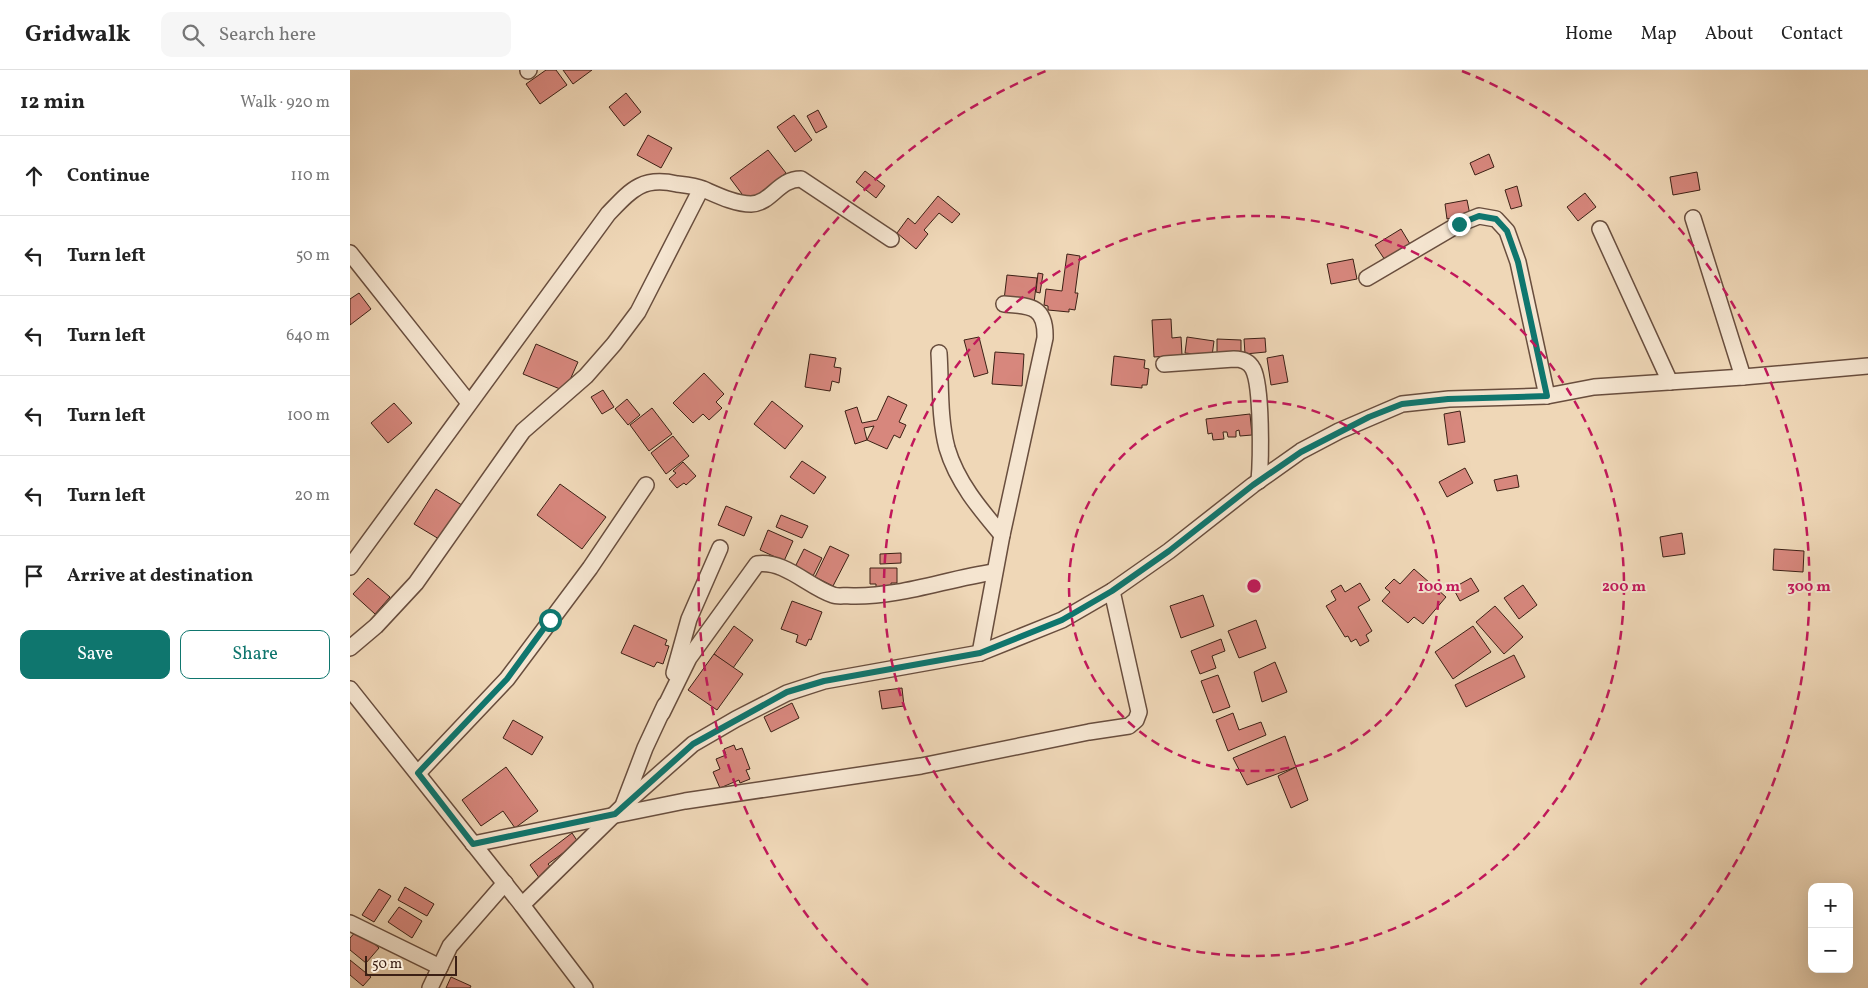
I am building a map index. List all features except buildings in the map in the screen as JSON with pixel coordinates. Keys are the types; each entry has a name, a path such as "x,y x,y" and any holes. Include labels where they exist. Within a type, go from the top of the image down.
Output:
{"street":[{"path":"350,567 608,214 625,195 639,185 653,180 701,189 718,196 750,204 760,202 786,181 801,179 891,238"},
{"path":"350,648 376,626 416,583 523,431 586,376 614,344 638,312 701,189"},
{"path":"1367,278 1459,224 1479,216 1496,219 1507,231 1518,262 1547,396"},
{"path":"1693,218 1743,377"},
{"path":"1600,228 1670,382"},
{"path":"350,253 469,402"},
{"path":"980,653 994,572 1045,338 1045,323 1037,311 1026,306 1004,304"},
{"path":"939,353 943,431 947,450 973,501 1002,535"},
{"path":"1164,364 1243,359 1254,369 1262,455 1259,481"},
{"path":"522,905 619,809 693,744 787,692 824,681 980,653 1062,620 1112,591 1177,545 1259,481 1301,452 1346,428 1402,404 1448,399 1547,396 1594,386 1743,377 1868,366"},
{"path":"418,773 507,679 590,568 646,485"},
{"path":"662,713 689,619 720,548"},
{"path":"619,809 645,748 689,658 756,564 770,564 784,569 833,595 872,596 908,592 960,577 994,572"},
{"path":"473,844 619,809 921,766 1089,732 1129,726 1136,720 1138,712 1112,591"},
{"path":"350,689 505,883 585,988"},
{"path":"430,988 450,946 505,883"},
{"path":"350,923 440,967"}],"route":[{"path":"550,620 507,679 418,773 473,844 615,814 693,744 787,692 824,681 980,653 1062,620 1112,591 1169,551 1253,485 1301,452 1369,417 1402,404 1448,399 1547,396 1538,347 1518,262 1507,231 1496,219 1479,216 1459,224"}]}
